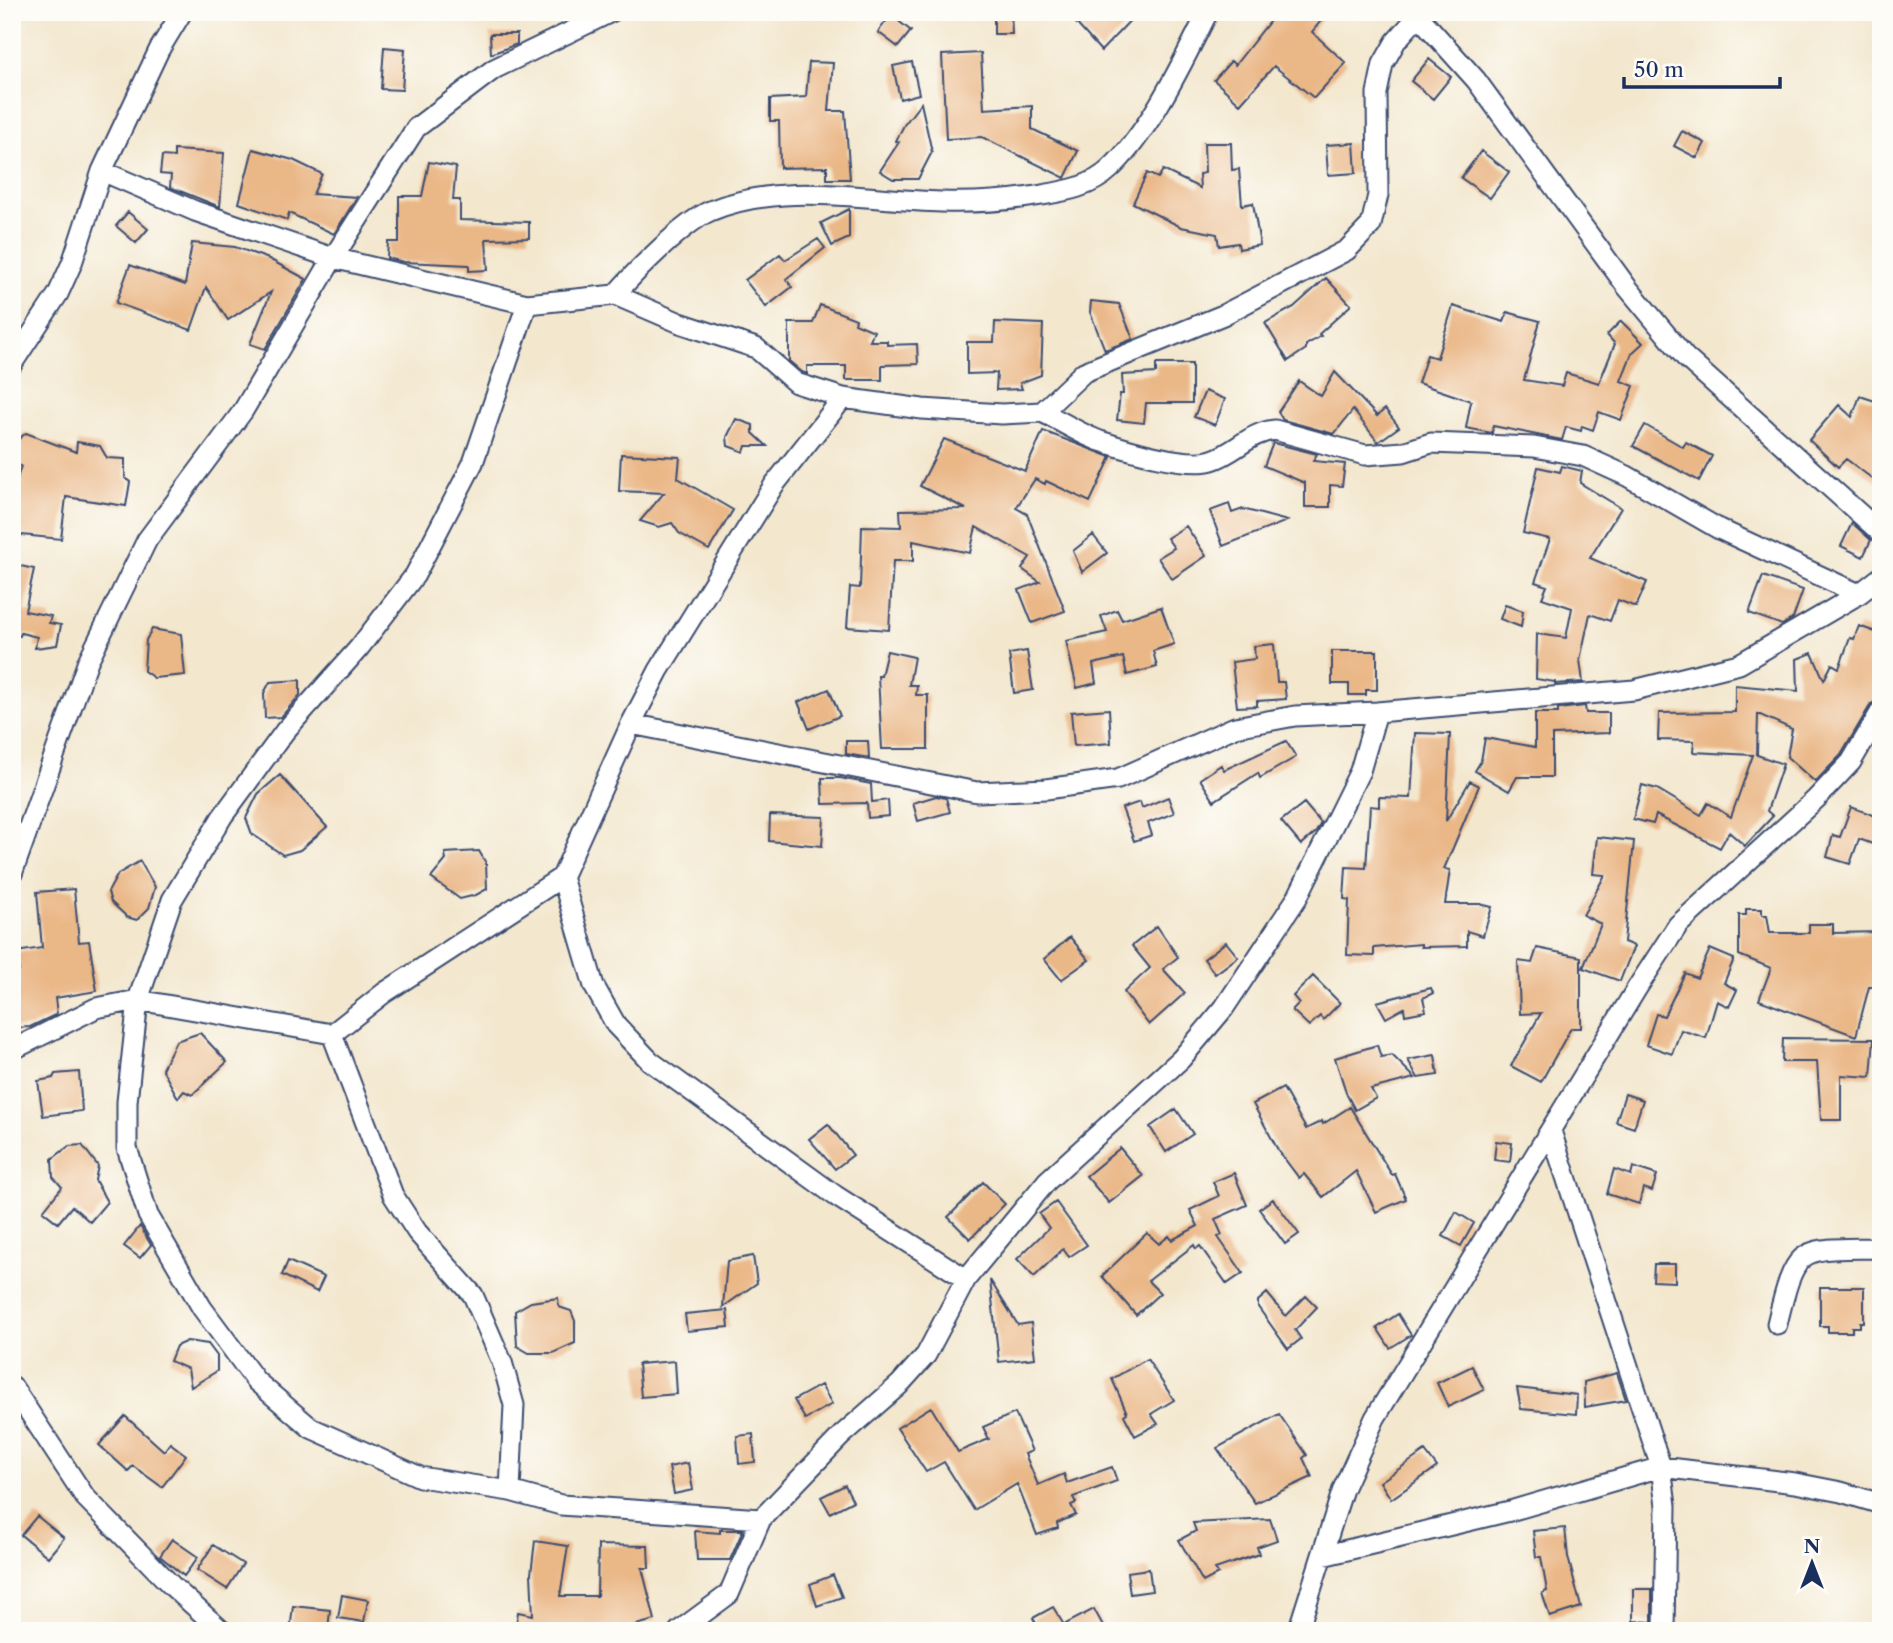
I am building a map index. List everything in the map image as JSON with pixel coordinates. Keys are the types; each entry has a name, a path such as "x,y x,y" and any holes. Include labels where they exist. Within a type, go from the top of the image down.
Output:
{"street":[{"path":"12,364 58,294 72,263 102,171 159,50 182,12"},
{"path":"12,874 88,661 147,540 243,411 333,258 416,128 494,69 611,12"},
{"path":"615,295 641,266 707,213 745,198 837,194 941,202 1006,201 1087,185 1109,170 1141,132 1208,12"},
{"path":"1042,412 1084,372 1223,315 1347,250 1371,225 1378,195 1377,93 1383,64 1396,41 1417,14 1476,80 1627,287 1685,357 1881,533"},
{"path":"102,171 195,211 333,258 527,304 615,295 680,323 756,348 796,383 843,398 922,409 1002,414 1042,412 1099,440 1165,458 1190,460 1210,461 1258,435 1275,430 1365,455 1403,452 1431,443 1534,447 1583,456 1627,476 1719,529 1859,594"},
{"path":"527,304 473,463 415,575 359,648 285,731 222,817 172,900 138,1000 127,1102 127,1148 144,1204 202,1308 256,1381 311,1428 420,1478 510,1491 561,1505 761,1519"},
{"path":"12,1050 96,1008 138,1000 332,1034 384,993 562,877 631,724 659,670 774,485 843,398"},
{"path":"631,724 977,792 1046,789 1118,779 1235,727 1295,716 1377,712 1634,690 1739,664 1859,594 1881,577"},
{"path":"1298,1631 1343,1489 1376,1418 1678,925 1851,762 1881,711"},
{"path":"679,1631 729,1594 761,1519 842,1435 899,1385 926,1354 966,1279 1047,1181 1181,1059 1224,1008 1297,898 1360,771 1377,712"},
{"path":"562,877 594,986 616,1026 650,1061 836,1196 966,1279"},
{"path":"332,1034 393,1195 417,1232 473,1295 502,1362 514,1405 510,1491"},
{"path":"1551,1131 1661,1467 1666,1506 1664,1631"},
{"path":"1777,1324 1789,1273 1799,1259 1816,1250 1881,1248"},
{"path":"12,1386 85,1497 173,1587 222,1631"},
{"path":"1322,1556 1510,1511 1661,1467 1795,1483 1841,1492 1881,1504"}],"building":[{"path":"994,12 1011,12 1012,34 994,34"},
{"path":"1086,12 1138,12 1101,51 1075,22"},
{"path":"1277,12 1328,12 1312,32 1346,63 1314,98 1274,66 1240,104 1214,80 1231,61 1235,65"},
{"path":"891,15 911,31 898,47 878,32"},
{"path":"490,34 517,34 517,44 491,54"},
{"path":"384,47 405,49 402,90 381,89"},
{"path":"981,53 984,109 1032,106 1032,129 1078,151 1065,178 982,137 946,139 942,55"},
{"path":"1429,59 1451,77 1433,99 1411,81"},
{"path":"809,62 833,63 829,111 845,111 850,179 827,179 827,167 780,168 779,121 770,121 770,99 806,97"},
{"path":"912,62 919,94 900,99 893,66"},
{"path":"921,103 932,152 918,179 893,179 880,171 899,142 896,141 904,125"},
{"path":"1682,131 1705,143 1697,158 1674,146"},
{"path":"1204,143 1231,143 1232,170 1239,169 1242,205 1253,203 1260,245 1239,249 1238,243 1219,246 1217,234 1181,227 1133,203 1147,173 1158,178 1163,170 1200,188 1199,174 1205,173"},
{"path":"1354,143 1356,173 1328,175 1326,145"},
{"path":"253,149 293,160 322,174 313,194 357,197 334,234 289,213 287,220 239,203"},
{"path":"174,150 224,153 220,207 170,187 171,175 160,174 162,156 174,157"},
{"path":"1481,151 1509,172 1490,198 1461,178"},
{"path":"429,162 456,167 453,200 460,200 460,220 529,222 529,238 486,239 488,270 469,271 469,265 404,262 387,258 388,242 399,242 399,196 422,196"},
{"path":"849,209 849,238 832,246 821,223"},
{"path":"128,212 148,229 136,243 116,226"},
{"path":"818,239 825,248 786,279 792,287 766,307 745,280 780,254 785,260"},
{"path":"192,243 235,247 269,259 306,279 265,349 250,344 271,292 228,320 206,287 191,330 116,303 130,265 185,285"},
{"path":"1326,278 1351,305 1319,334 1321,336 1288,361 1265,323 1294,307"},
{"path":"1091,301 1119,304 1133,339 1105,350 1090,312"},
{"path":"820,305 856,319 855,323 874,331 870,341 887,341 887,345 917,344 918,364 882,365 882,380 846,380 846,366 807,366 807,374 802,372 789,361 789,323 813,323"},
{"path":"1453,306 1504,322 1507,312 1540,321 1524,380 1562,386 1566,373 1599,383 1615,344 1607,335 1621,321 1643,343 1632,353 1621,381 1634,386 1621,420 1599,412 1593,430 1582,426 1581,431 1566,427 1562,440 1493,426 1492,433 1466,428 1471,401 1418,383 1427,355 1437,358"},
{"path":"995,322 1043,324 1041,375 1020,383 1022,389 996,390 997,373 967,374 967,342 994,342"},
{"path":"1156,364 1192,364 1192,403 1146,403 1144,423 1117,420 1120,394 1123,394 1122,375 1156,373"},
{"path":"1335,372 1377,416 1385,409 1399,427 1378,442 1353,410 1334,434 1283,420 1278,412 1299,381 1321,396"},
{"path":"1205,391 1225,399 1215,425 1194,417"},
{"path":"1860,396 1881,403 1881,485 1846,459 1838,467 1809,440 1839,405 1852,417"},
{"path":"736,419 753,425 753,433 767,446 746,446 744,452 728,446 727,437"},
{"path":"1645,425 1683,447 1686,442 1712,456 1699,481 1633,446"},
{"path":"1043,431 1111,457 1090,502 1046,481 1045,484 1035,479 1016,508 1027,514 1065,611 1032,623 1019,590 1040,582 1022,569 1030,557 976,527 970,553 913,541 913,561 893,561 889,630 847,627 850,587 860,588 862,526 901,527 900,510 966,509 920,486 944,439 1025,471"},
{"path":"26,433 76,452 77,442 100,446 107,458 125,459 125,478 130,482 126,506 66,497 61,539 12,534 12,494 21,466 12,464 12,451 14,443"},
{"path":"1273,443 1317,454 1313,461 1345,464 1342,486 1330,485 1330,507 1305,507 1305,483 1264,466"},
{"path":"621,454 680,457 678,478 733,510 709,550 679,533 672,523 659,527 640,521 664,493 619,491"},
{"path":"1562,466 1582,471 1580,483 1621,508 1590,558 1647,582 1636,607 1618,600 1610,621 1590,614 1580,660 1583,682 1555,684 1536,679 1537,634 1566,638 1572,608 1542,598 1547,586 1535,582 1550,539 1523,533 1538,467 1560,472"},
{"path":"1229,504 1232,513 1243,509 1287,521 1223,546 1210,511"},
{"path":"1852,523 1871,540 1863,557 1841,546"},
{"path":"1186,526 1206,556 1172,579 1158,558 1174,548 1167,538"},
{"path":"1093,535 1107,553 1082,572 1073,551"},
{"path":"12,564 34,569 25,611 51,616 49,623 61,625 57,645 35,648 37,637 21,633 20,636 12,635"},
{"path":"1763,576 1803,590 1793,618 1782,625 1749,613"},
{"path":"1505,605 1523,611 1521,627 1500,619"},
{"path":"1161,607 1174,644 1153,651 1157,667 1127,675 1123,657 1093,664 1096,683 1077,688 1066,641 1107,632 1101,616 1117,610 1122,620"},
{"path":"1859,626 1881,634 1881,699 1871,704 1841,755 1815,782 1787,757 1792,729 1758,714 1757,755 1783,764 1767,811 1773,816 1745,846 1729,832 1720,848 1656,815 1653,824 1633,819 1642,785 1657,789 1701,815 1708,803 1731,817 1753,755 1693,752 1694,741 1658,740 1659,713 1735,712 1735,685 1798,691 1797,659 1812,653 1824,680 1832,664 1839,668 1850,638 1854,639"},
{"path":"152,629 181,634 185,675 154,678 144,671 146,640"},
{"path":"1274,644 1277,682 1284,682 1286,699 1257,701 1257,706 1237,707 1232,662 1255,659 1254,646"},
{"path":"887,651 914,657 909,685 917,685 916,695 928,695 928,749 882,749 878,676 881,676"},
{"path":"1027,651 1033,690 1014,693 1009,654"},
{"path":"1332,651 1377,651 1377,690 1366,690 1366,695 1349,695 1349,684 1332,684"},
{"path":"300,680 300,695 281,717 265,718 264,693 270,682"},
{"path":"829,689 840,716 809,729 798,702"},
{"path":"1585,706 1586,713 1609,713 1609,733 1552,735 1552,777 1517,777 1509,791 1475,771 1481,761 1485,738 1535,747 1535,713 1558,713 1558,709"},
{"path":"1109,709 1111,743 1074,746 1071,712"},
{"path":"1415,733 1450,734 1446,821 1470,781 1479,786 1444,869 1450,870 1445,904 1480,904 1492,907 1483,936 1467,931 1467,946 1421,947 1421,944 1374,948 1374,956 1347,955 1349,900 1344,899 1346,867 1366,868 1370,806 1379,807 1379,797 1411,798"},
{"path":"846,741 868,741 869,758 846,754"},
{"path":"1286,741 1296,757 1260,778 1258,773 1214,801 1200,779 1221,765 1224,770"},
{"path":"280,775 327,827 300,850 283,855 252,834 246,818 258,794"},
{"path":"822,778 840,778 871,784 872,802 888,800 889,816 868,818 867,803 823,804"},
{"path":"936,796 946,798 950,812 918,821 913,803"},
{"path":"1168,797 1174,813 1148,823 1152,835 1134,841 1122,808 1140,802 1142,808"},
{"path":"1304,803 1321,823 1316,832 1301,845 1281,821"},
{"path":"1851,807 1881,818 1881,847 1859,839 1850,864 1827,857 1833,835 1840,837"},
{"path":"770,815 824,817 822,846 769,841"},
{"path":"1597,837 1634,841 1624,942 1634,946 1620,981 1583,968 1601,924 1583,915 1605,875 1593,874"},
{"path":"479,851 486,863 487,889 460,899 431,878 446,860 445,853"},
{"path":"140,861 155,887 149,908 137,920 127,917 111,902 108,892 118,874"},
{"path":"74,889 79,942 89,941 97,991 55,998 57,1014 30,1027 16,1028 12,1019 12,973 19,971 16,952 42,948 37,892"},
{"path":"1746,909 1762,909 1762,915 1767,915 1770,933 1809,933 1809,924 1833,924 1833,933 1881,932 1881,966 1875,966 1875,987 1869,987 1856,1036 1759,1000 1771,968 1739,955 1739,915 1746,915"},
{"path":"1157,926 1178,957 1163,969 1185,993 1149,1025 1124,992 1150,968 1132,946"},
{"path":"1070,937 1089,960 1061,980 1044,959"},
{"path":"1226,942 1238,957 1215,974 1204,959"},
{"path":"1537,948 1581,957 1581,1028 1571,1028 1541,1082 1511,1066 1541,1013 1520,1014 1518,961 1532,963"},
{"path":"1710,949 1734,959 1724,983 1737,990 1729,1007 1717,1001 1706,1038 1681,1030 1672,1054 1646,1045 1656,1014 1664,1016 1685,973 1697,978"},
{"path":"1313,976 1340,1003 1323,1020 1320,1016 1309,1026 1292,1010 1299,1003 1293,996"},
{"path":"1431,988 1433,993 1423,998 1426,1011 1405,1015 1404,1008 1386,1018 1377,1002"},
{"path":"200,1033 227,1062 192,1095 184,1091 178,1098 162,1069 176,1041"},
{"path":"1783,1038 1874,1039 1871,1077 1841,1075 1841,1120 1821,1120 1817,1062 1782,1062"},
{"path":"1377,1045 1381,1057 1392,1055 1415,1078 1371,1089 1376,1098 1355,1110 1335,1058"},
{"path":"1435,1055 1438,1075 1418,1078 1408,1060"},
{"path":"79,1072 82,1111 43,1116 38,1081 53,1078 55,1074"},
{"path":"1283,1088 1306,1129 1322,1121 1323,1124 1350,1107 1392,1175 1395,1174 1406,1199 1376,1212 1356,1171 1323,1197 1304,1174 1299,1178 1278,1150 1253,1104"},
{"path":"1625,1094 1643,1100 1634,1128 1616,1122"},
{"path":"1176,1109 1193,1134 1166,1152 1150,1127"},
{"path":"828,1124 853,1155 835,1169 809,1139"},
{"path":"1496,1141 1512,1143 1510,1162 1494,1160"},
{"path":"82,1145 98,1166 95,1180 107,1202 90,1222 72,1206 58,1223 43,1211 62,1187 53,1177 52,1159 69,1146"},
{"path":"1120,1148 1143,1176 1109,1203 1086,1176"},
{"path":"1633,1167 1657,1175 1652,1191 1643,1188 1639,1204 1607,1194 1614,1169 1631,1175"},
{"path":"1234,1173 1247,1205 1215,1219 1222,1235 1218,1237 1243,1273 1227,1284 1200,1246 1196,1249 1194,1245 1148,1281 1160,1293 1136,1315 1102,1276 1147,1233 1159,1244 1169,1236 1172,1240 1198,1226 1190,1210 1219,1196 1213,1182"},
{"path":"983,1182 1005,1204 970,1239 948,1217"},
{"path":"1273,1199 1299,1234 1285,1244 1259,1209"},
{"path":"1056,1202 1087,1245 1069,1257 1063,1249 1034,1277 1017,1259 1049,1228 1039,1214"},
{"path":"1456,1212 1474,1223 1461,1246 1443,1236"},
{"path":"140,1226 151,1245 140,1258 124,1246"},
{"path":"753,1256 757,1283 723,1307 727,1261"},
{"path":"288,1261 324,1277 317,1292 282,1275"},
{"path":"1654,1264 1675,1264 1675,1282 1653,1281"},
{"path":"990,1280 1018,1325 1031,1323 1035,1358 999,1362"},
{"path":"1820,1287 1864,1287 1864,1322 1860,1322 1860,1327 1852,1327 1852,1332 1828,1332 1828,1326 1820,1326"},
{"path":"1267,1293 1286,1316 1306,1296 1317,1307 1295,1330 1301,1339 1288,1349 1258,1307 1258,1301"},
{"path":"558,1298 559,1307 571,1311 575,1321 575,1343 553,1353 529,1353 517,1346 515,1311 531,1302"},
{"path":"727,1310 729,1327 687,1331 685,1314"},
{"path":"1398,1314 1411,1335 1390,1348 1377,1328"},
{"path":"187,1341 208,1344 217,1356 217,1371 191,1387 188,1369 170,1361 176,1346"},
{"path":"1147,1359 1174,1400 1151,1414 1158,1424 1135,1436 1124,1415 1127,1413 1112,1379"},
{"path":"675,1361 677,1394 641,1397 638,1364"},
{"path":"1472,1366 1484,1390 1448,1407 1437,1383"},
{"path":"1617,1373 1626,1400 1585,1407 1584,1382"},
{"path":"821,1385 832,1404 805,1419 794,1400"},
{"path":"1517,1388 1577,1395 1576,1414 1521,1409"},
{"path":"931,1407 958,1452 989,1439 983,1427 1015,1413 1032,1451 1025,1454 1038,1485 1064,1474 1067,1483 1112,1467 1117,1481 1073,1497 1076,1503 1071,1505 1076,1515 1057,1523 1058,1528 1037,1535 1017,1484 974,1510 944,1462 926,1472 897,1428"},
{"path":"1279,1414 1307,1455 1303,1458 1312,1477 1255,1503 1217,1448"},
{"path":"125,1416 164,1451 170,1443 186,1455 162,1487 133,1466 128,1471 99,1445"},
{"path":"753,1434 755,1462 739,1464 737,1436"},
{"path":"1425,1451 1437,1467 1391,1499 1380,1482"},
{"path":"688,1463 693,1490 674,1494 669,1467"},
{"path":"845,1485 853,1501 830,1513 821,1497"},
{"path":"37,1516 64,1538 48,1557 21,1535"},
{"path":"1270,1519 1277,1540 1257,1547 1259,1554 1215,1569 1218,1574 1203,1582 1179,1540 1196,1531 1193,1523"},
{"path":"1565,1528 1568,1557 1581,1607 1550,1617 1542,1593 1547,1591 1541,1557 1536,1557 1533,1531"},
{"path":"720,1530 743,1530 730,1560 697,1560 695,1531 720,1533"},
{"path":"172,1539 198,1557 184,1576 160,1556"},
{"path":"535,1541 568,1546 560,1596 597,1596 598,1545 648,1546 649,1568 642,1568 655,1620 613,1631 515,1631 518,1612 533,1615 531,1574"},
{"path":"213,1545 243,1564 227,1589 197,1570"},
{"path":"1149,1569 1152,1591 1130,1594 1127,1572"},
{"path":"833,1575 842,1597 817,1606 810,1584"},
{"path":"1633,1589 1652,1589 1652,1622 1633,1621"},
{"path":"342,1595 368,1600 364,1622 338,1618"},
{"path":"293,1606 330,1610 328,1631 290,1631"},
{"path":"1053,1607 1064,1625 1094,1609 1106,1631 1040,1631 1033,1618"}]}
